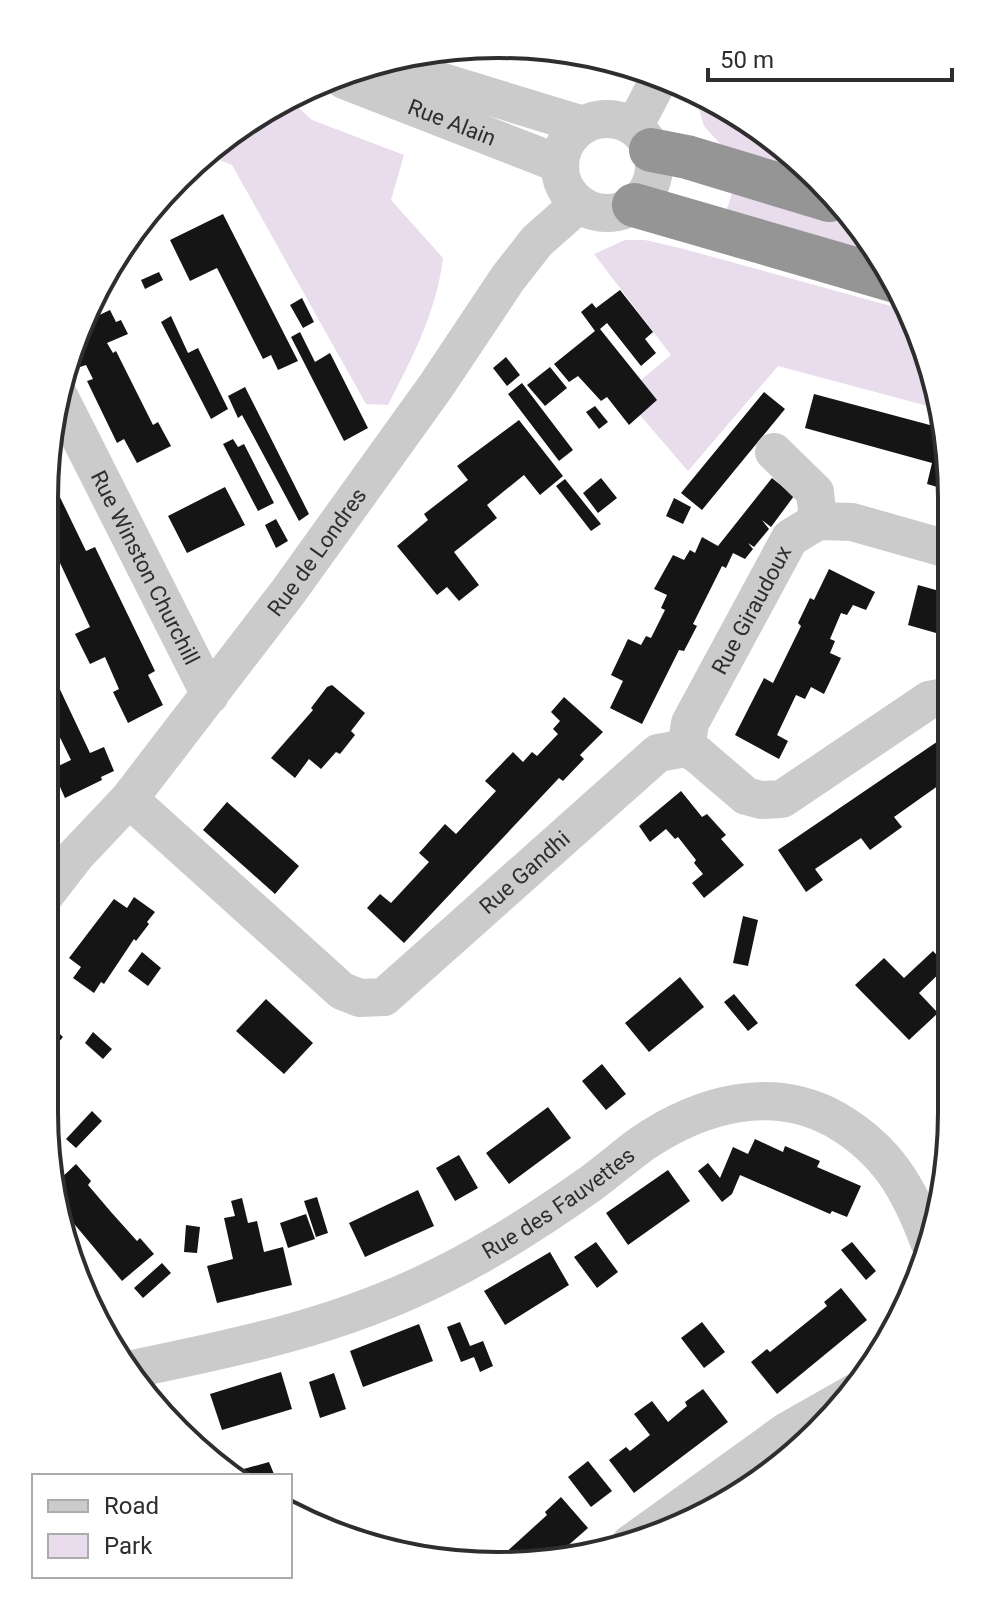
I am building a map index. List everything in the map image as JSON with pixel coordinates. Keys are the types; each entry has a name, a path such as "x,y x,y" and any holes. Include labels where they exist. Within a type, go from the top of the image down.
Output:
{"highway":[{"path":"642,138 687,157 818,197"},
{"path":"634,205 878,276"}],"street":[{"name":"Rue Alain","path":"400,69 583,125"},
{"name":"Rue Alain","path":"352,83 560,164"},
{"path":"642,138 656,87"},
{"path":"609,119 622,121 642,138 654,165 652,180 645,194 634,205 616,212 597,212 579,204 569,193 562,180 560,164 563,149 583,125 609,119"},
{"name":"Rue de Londres","path":"58,878 129,799 288,592 427,399 508,278 537,241 579,204"},
{"name":"Rue Winston Churchill","path":"66,411 210,695"},
{"path":"774,452 815,492 818,521 852,522 938,546"},
{"name":"Rue Giraudoux","path":"686,748 690,723 790,538 818,521"},
{"path":"686,748 746,796 761,800 782,799 929,700 938,698"},
{"name":"Rue Gandhi","path":"129,799 342,991 360,998 384,997 658,753 686,748"},
{"name":"Rue des Fauvettes","path":"140,1367 257,1343 374,1307 505,1242 671,1126 707,1110 747,1102 782,1100 817,1110 855,1131 884,1157 914,1200 923,1226"},
{"path":"663,1520 787,1431 818,1413"}],"green space":[{"path":"297,106 312,120 404,155 391,200 443,258 429,315 388,405 366,404 232,165 218,159 254,132"},
{"path":"698,106 742,132 793,172 722,146 704,126"},
{"path":"734,187 837,218 867,259 724,218"},
{"path":"625,240 645,240 895,307 915,357 929,406 778,366 688,471 639,414 641,380 671,355 594,254"}],"building":[{"path":"223,214 298,361 278,370 271,355 263,359 217,268 190,281 170,240"},
{"path":"159,272 163,280 145,289 141,280"},
{"path":"620,290 653,332 645,339 656,353 641,366 607,323 600,329 657,400 629,425 607,397 601,401 578,376 569,382 554,364 595,331 581,312 592,303 596,308"},
{"path":"302,298 314,322 303,328 290,305"},
{"path":"110,310 116,322 121,320 128,334 107,343 113,353 116,351 153,425 158,422 171,446 137,463 124,439 117,443 87,381 93,379 86,365 80,367 97,316"},
{"path":"171,316 188,353 198,348 228,409 211,419 161,322"},
{"path":"300,332 315,362 330,353 368,428 344,441 291,337"},
{"path":"506,357 520,375 507,386 493,368"},
{"path":"550,367 567,388 545,406 527,385"},
{"path":"522,383 573,450 559,461 508,394"},
{"path":"245,387 309,514 299,521 242,415 238,418 228,396"},
{"path":"764,392 785,409 702,510 681,493"},
{"path":"814,394 932,426 938,487 927,484 932,463 805,428"},
{"path":"595,406 608,422 599,429 586,412"},
{"path":"519,420 563,476 540,495 524,475 487,505 497,518 454,552 479,585 459,601 447,587 437,595 397,546 428,520 424,514 468,480 457,466"},
{"path":"233,439 238,447 244,444 274,503 258,511 223,444"},
{"path":"601,478 617,498 598,513 583,493"},
{"path":"772,478 794,496 771,527 762,520 769,529 754,547 748,543 753,549 745,559 733,553 726,568 722,566 693,624 697,626 684,651 679,650 642,724 610,708 623,681 611,675 628,639 641,645 646,636 651,638 665,610 661,608 667,595 654,589 673,555 684,560 690,550 695,553 702,537 718,546"},
{"path":"565,479 601,524 591,531 556,486"},
{"path":"225,487 245,525 187,553 168,516"},
{"path":"58,493 86,551 95,547 155,671 148,675 163,705 128,723 113,692 119,689 105,657 90,664 75,634 90,627 60,563"},
{"path":"674,498 691,507 683,524 666,516"},
{"path":"276,519 288,541 276,548 265,525"},
{"path":"829,569 875,592 866,610 853,605 847,615 841,613 830,639 835,641 830,653 841,658 824,694 811,687 805,699 796,695 777,735 788,741 779,759 735,735 764,678 773,683 801,626 798,623 810,598 814,600"},
{"path":"918,585 938,591 938,634 908,625"},
{"path":"58,685 90,753 104,747 114,771 65,798 58,782 58,766 71,760 58,733"},
{"path":"332,685 365,713 351,731 355,735 340,754 336,752 321,769 309,759 295,778 271,758 313,710 311,708 327,687"},
{"path":"564,697 603,732 580,755 584,759 563,781 559,778 404,943 367,908 380,894 391,903 429,862 419,853 445,824 456,834 496,791 485,781 513,752 523,762 532,752 537,756 558,734 553,729 560,721 551,712"},
{"path":"938,741 938,786 894,817 902,827 870,850 861,838 815,869 823,880 806,892 778,850"},
{"path":"681,791 702,817 707,814 726,835 721,839 744,865 704,898 692,883 703,874 678,837 675,839 666,829 650,842 639,826"},
{"path":"227,802 299,866 275,894 203,830"},
{"path":"134,897 155,912 104,984 101,982 94,993 73,978 81,967 69,958 114,899 127,908"},
{"path":"743,916 758,920 748,966 733,963"},
{"path":"933,951 938,956 938,975 919,993 938,1013 909,1040 855,985 884,958 904,978"},
{"path":"142,952 161,968 148,986 128,971"},
{"path":"680,977 704,1007 649,1052 625,1023"},
{"path":"734,994 758,1023 748,1031 724,1002"},
{"path":"266,999 313,1043 284,1074 236,1031"},
{"path":"93,1032 112,1049 103,1059 85,1043"},
{"path":"602,1064 626,1094 606,1110 582,1081"},
{"path":"548,1107 571,1138 509,1184 486,1153"},
{"path":"92,1111 102,1121 76,1148 66,1139"},
{"path":"755,1139 783,1152 785,1146 820,1161 817,1167 861,1186 847,1217 832,1211 830,1214 740,1175 732,1194 722,1202 698,1171 708,1163 720,1178 733,1147 748,1154"},
{"path":"459,1155 478,1188 455,1201 436,1168"},
{"path":"76,1164 91,1181 88,1185 111,1212 137,1241 140,1238 154,1254 122,1281 72,1221 63,1176"},
{"path":"668,1170 690,1201 628,1245 606,1213"},
{"path":"418,1190 434,1226 365,1257 349,1223"},
{"path":"317,1197 328,1233 316,1237 304,1201"},
{"path":"242,1198 248,1223 257,1221 264,1252 283,1247 292,1285 217,1303 207,1266 233,1259 224,1218 235,1216 231,1201"},
{"path":"306,1214 315,1239 288,1248 280,1223"},
{"path":"186,1225 200,1227 197,1253 184,1252"},
{"path":"596,1242 618,1272 597,1288 574,1257"},
{"path":"852,1242 876,1271 866,1280 841,1250"},
{"path":"550,1252 569,1285 505,1325 484,1291"},
{"path":"162,1263 171,1273 143,1298 134,1288"},
{"path":"841,1288 867,1320 777,1394 751,1362 767,1349 770,1352 827,1306 824,1302"},
{"path":"460,1322 470,1346 483,1341 493,1366 480,1372 474,1357 461,1362 447,1327"},
{"path":"702,1322 725,1352 704,1368 681,1338"},
{"path":"419,1324 433,1361 363,1387 350,1351"},
{"path":"281,1372 292,1409 222,1430 210,1394"},
{"path":"334,1373 346,1409 320,1418 309,1382"},
{"path":"703,1389 728,1422 634,1493 609,1460 626,1447 630,1451 650,1435 634,1414 652,1401 668,1422 687,1406 685,1402"},
{"path":"588,1461 612,1491 591,1507 568,1477"},
{"path":"269,1462 274,1474 248,1474 242,1470"},
{"path":"561,1497 588,1528 567,1546 507,1552 547,1515 545,1512"}]}
